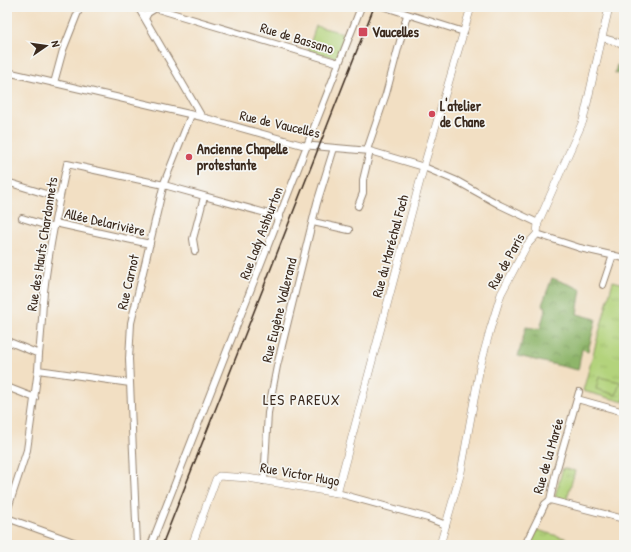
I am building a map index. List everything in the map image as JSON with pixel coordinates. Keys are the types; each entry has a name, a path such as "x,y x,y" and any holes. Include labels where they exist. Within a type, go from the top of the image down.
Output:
{"street":[{"path":"54,83 63,50 80,7"},
{"path":"138,7 202,117"},
{"name":"Rue Lady Ashburton","path":"151,545 361,7"},
{"path":"385,7 464,32"},
{"path":"358,206 363,193 363,180 369,150 386,94 409,7"},
{"name":"Rue du Maréchal Foch","path":"337,493 424,167 471,7"},
{"name":"Rue de Paris","path":"440,545 461,472 480,367 501,294 527,245 537,234 538,223 584,121 609,7"},
{"name":"Rue de Bassano","path":"145,19 153,8 340,63"},
{"path":"603,38 624,44"},
{"name":"Rue de Vaucelles","path":"7,72 202,117 276,138 334,148 369,150 424,167 457,181 500,205 538,223"},
{"name":"Rue Carnot","path":"137,545 130,383 129,341 131,323 164,185 191,115"},
{"name":"Rue Eugène Vallerand","path":"264,480 268,414 276,372 312,222 334,148"},
{"name":"Rue des Hauts Chardonnets","path":"38,370 43,302 54,225 67,164 164,185 204,198 280,217"},
{"path":"7,182 59,198"},
{"path":"195,250 193,239 204,198"},
{"name":"Allée Delarivière","path":"22,218 150,244"},
{"path":"312,222 349,230"},
{"path":"537,234 580,248 624,258"},
{"path":"603,285 613,255"},
{"path":"7,341 39,354"},
{"path":"7,511 27,450 38,370 130,383"},
{"path":"7,388 35,399"},
{"name":"Rue de la Marée","path":"525,545 545,504 550,500 556,472 579,392"},
{"path":"577,399 624,412"},
{"name":"Rue Victor Hugo","path":"192,545 216,479 219,476 264,480 337,493 428,518 446,525"},
{"path":"550,500 624,519"},
{"path":"7,518 82,545"}],"green space":[{"path":"316,26 347,34 339,59 308,50"},
{"path":"617,65 624,67 624,75 615,73"},
{"path":"552,278 581,289 577,314 596,319 588,351 582,349 578,370 518,356 526,327 540,329 546,307 542,305"},
{"path":"613,281 624,284 624,402 583,391"},
{"path":"599,377 620,382 616,395 596,389"},
{"path":"563,468 575,471 566,502 555,496"},
{"path":"537,530 568,539 566,545 529,545"}],"railway":[{"path":"162,545 374,7"}],"place":[{"name":"Vaucelles","path":"363,32"},
{"name":"L'atelier de Chane","path":"432,114"},
{"name":"Ancienne Chapelle protestante","path":"189,157"}],"district":[{"name":"LES PAREUX","path":"302,400"}]}
